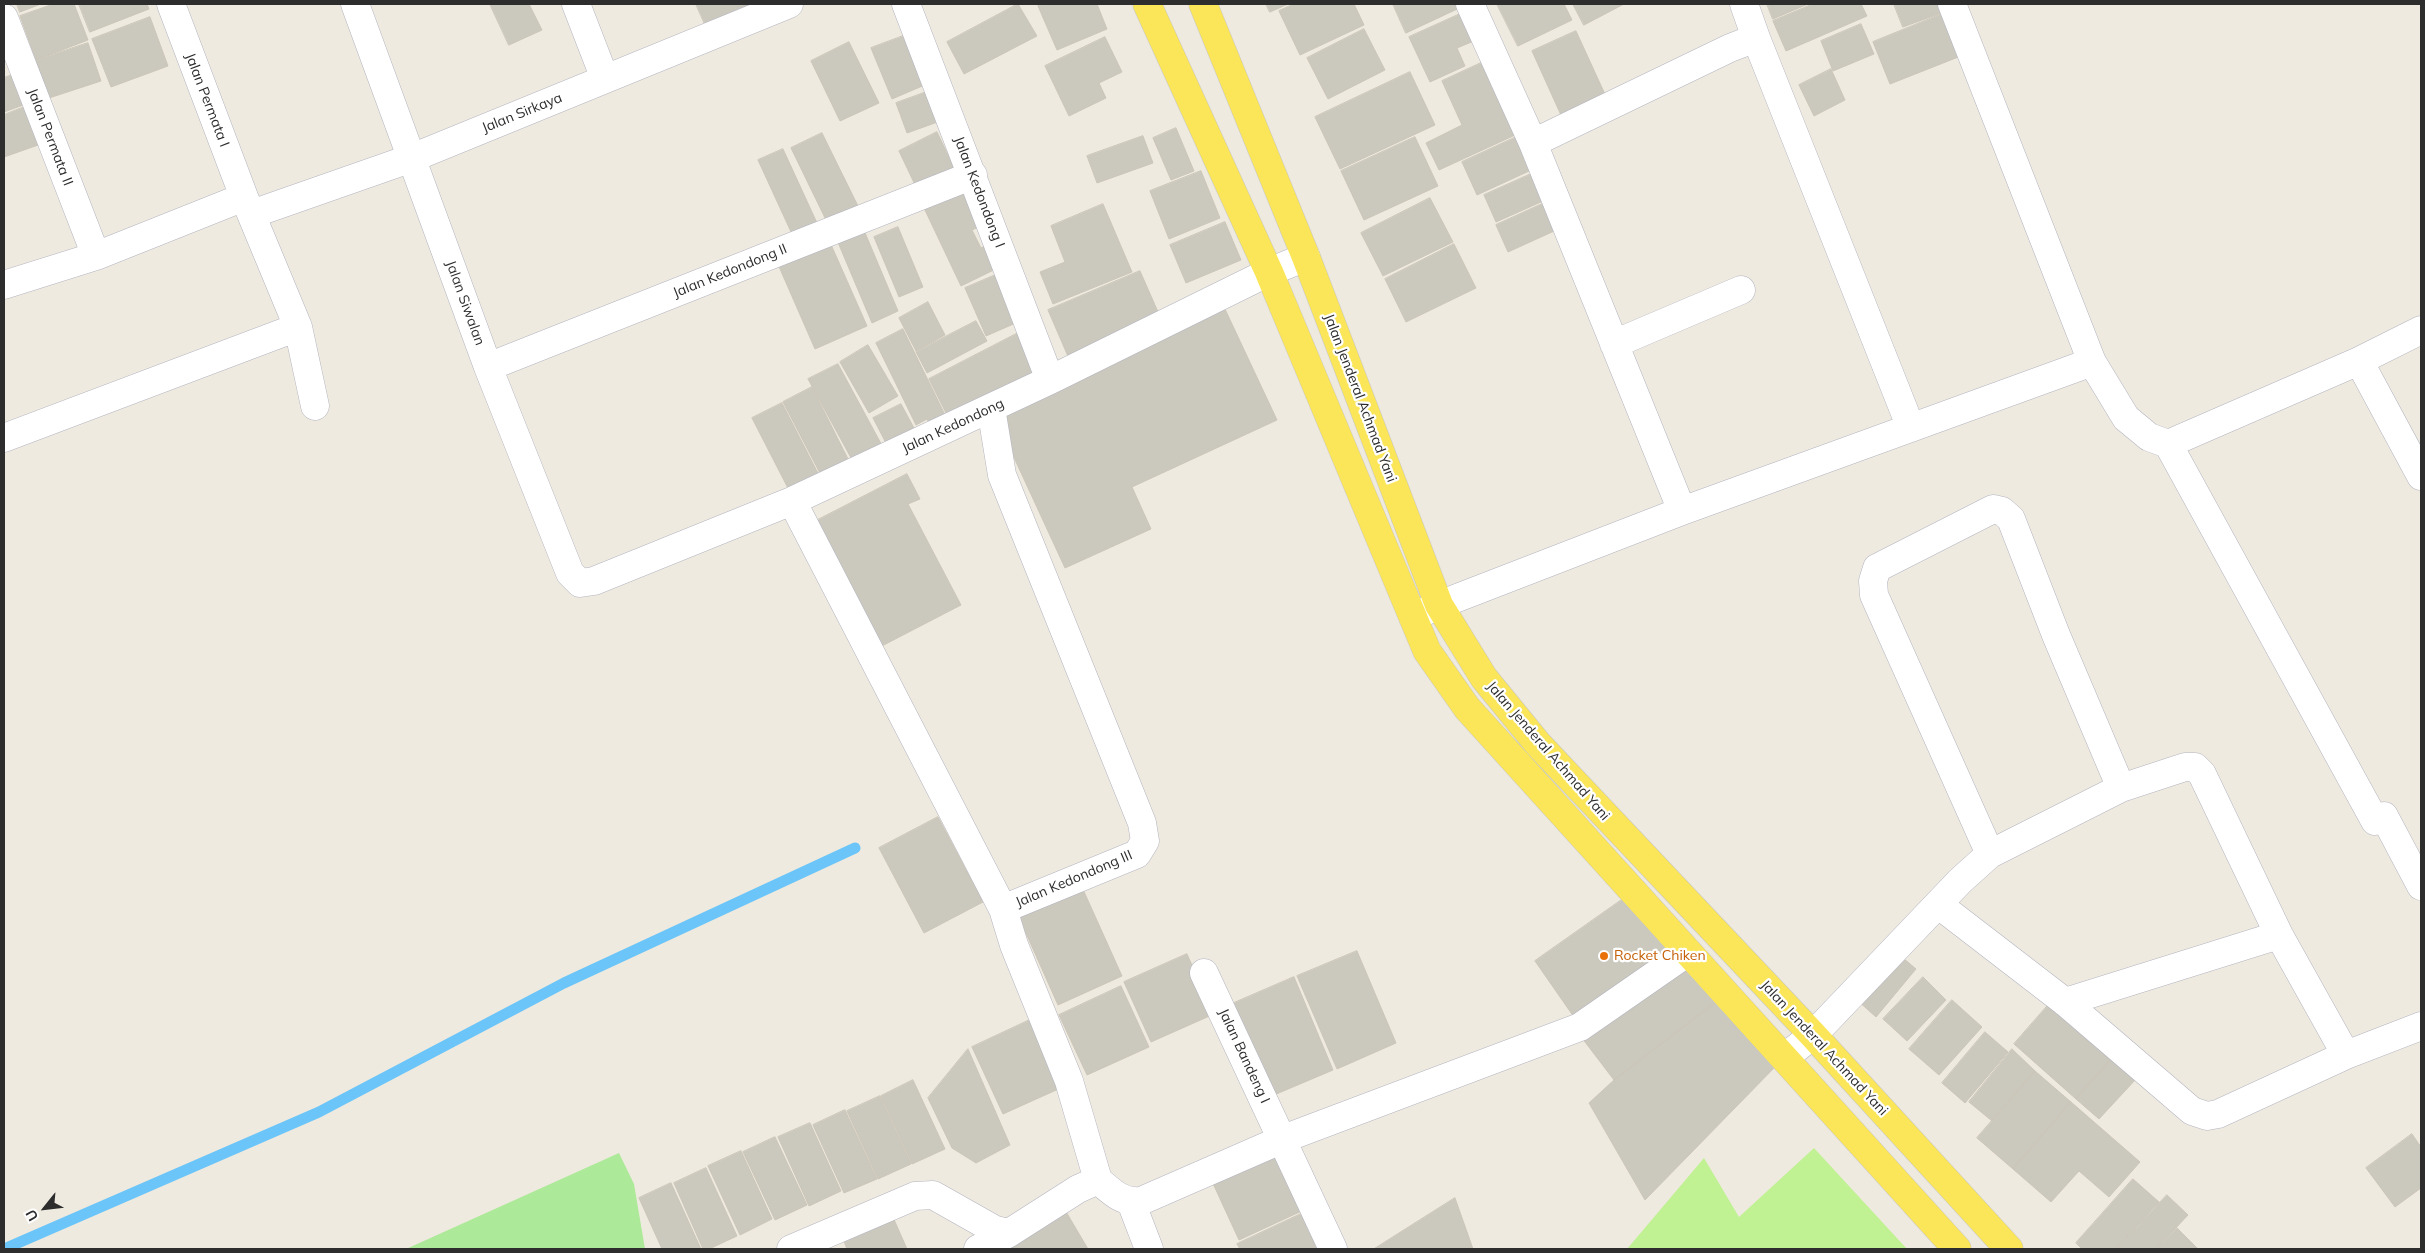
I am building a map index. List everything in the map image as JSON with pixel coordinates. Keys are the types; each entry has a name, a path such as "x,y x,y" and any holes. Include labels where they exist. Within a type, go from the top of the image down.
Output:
{"main road":[{"path":"1147,4 1269,272 1427,651 1467,708 1957,1249"},
{"name":"Jalan Jenderal Achmad Yani","path":"1203,4 1306,257 1439,604 1484,678 1538,744 2010,1249"}],"street":[{"name":"Jalan Permata I","path":"171,4 248,205 298,327 314,406"},
{"name":"Jalan Siwalan","path":"355,4 488,367 570,573 580,582 594,581"},
{"path":"576,4 605,79"},
{"name":"Jalan Sirkaya","path":"4,285 248,205 412,158 789,4"},
{"name":"Jalan Kedondong I","path":"906,4 1050,380"},
{"path":"1470,4 1533,143 1682,511"},
{"path":"1744,4 1911,428"},
{"path":"1952,4 2092,362 2126,418 2149,437 2168,444 2375,820 2384,816 2421,886"},
{"name":"Jalan Permata II","path":"4,18 96,256"},
{"path":"1533,143 1730,48 1756,38"},
{"name":"Jalan Kedondong II","path":"488,367 973,175"},
{"name":"Jalan Kedondong","path":"594,581 792,501 1050,380 1269,272 1306,257"},
{"path":"1614,344 1741,290"},
{"path":"4,438 298,327"},
{"path":"2168,444 2360,361 2421,330"},
{"path":"2360,361 2421,476"},
{"path":"1413,617 1439,604 1682,511 2092,362"},
{"name":"Jalan Kedondong III","path":"991,408 1002,475 1142,823 1145,841 1137,854 1003,909 1014,945 1069,1081 1098,1180"},
{"path":"792,501 1003,909"},
{"path":"1990,854 1874,595 1873,580 1877,568 1993,509 2002,511 2011,520 2056,635 2121,788"},
{"path":"1785,1057 1812,1035 1960,881 1990,854 2121,788 2185,767 2195,767 2202,774 2279,935 2346,1055"},
{"path":"1939,905 2065,1002 2192,1111 2207,1116 2218,1114 2346,1055 2421,1026"},
{"path":"2065,1002 2279,935"},
{"path":"791,1249 915,1196 933,1196 994,1237 1078,1189 1098,1180 1120,1199 1141,1202 1283,1139 1580,1027 1688,952"},
{"name":"Jalan Bandeng I","path":"1204,973 1334,1249"},
{"path":"1132,1202 1149,1249"}],"green space":[{"path":"1814,1148 1907,1249 1627,1249 1704,1158 1739,1217"},
{"path":"619,1153 634,1184 645,1249 406,1249"}],"building":[{"path":"17,4 41,4 20,12"},
{"path":"54,4 74,4 88,40 36,60 20,16"},
{"path":"79,4 147,4 149,9 90,32"},
{"path":"490,4 529,4 542,30 509,45"},
{"path":"696,4 776,4 709,33"},
{"path":"1018,4 1037,36 964,74 947,42"},
{"path":"1044,4 1097,4 1107,29 1057,50 1038,6"},
{"path":"1266,4 1288,4 1270,12"},
{"path":"1294,4 1354,4 1364,25 1300,55 1279,11"},
{"path":"1393,4 1468,4 1406,33"},
{"path":"1497,4 1564,4 1572,20 1518,46"},
{"path":"1573,4 1624,4 1584,25"},
{"path":"1767,4 1808,4 1773,19"},
{"path":"1813,4 1861,4 1867,16 1786,51 1773,21"},
{"path":"1894,4 1950,4 1952,9 1903,27"},
{"path":"1954,9 1971,52 1890,84 1873,42"},
{"path":"1469,10 1481,38 1457,48 1465,66 1430,82 1409,37"},
{"path":"150,17 168,66 111,87 92,39"},
{"path":"1861,24 1874,54 1833,71 1821,41"},
{"path":"1364,29 1385,70 1328,99 1307,58"},
{"path":"1576,31 1609,103 1565,124 1532,51"},
{"path":"914,32 934,81 892,99 871,48"},
{"path":"1105,37 1122,72 1099,83 1106,98 1069,116 1045,66"},
{"path":"849,42 879,103 840,121 811,61"},
{"path":"88,43 101,81 46,99 34,61"},
{"path":"1492,58 1526,130 1439,170 1426,143 1462,125 1442,81"},
{"path":"1831,69 1845,100 1814,116 1799,85"},
{"path":"1410,72 1435,125 1340,169 1315,117"},
{"path":"15,74 26,104 4,112 4,78"},
{"path":"935,89 946,119 907,133 896,103"},
{"path":"27,106 41,144 4,157 4,115"},
{"path":"1176,128 1194,171 1171,180 1153,138"},
{"path":"937,132 956,172 917,189 899,151"},
{"path":"822,133 858,206 827,222 791,148"},
{"path":"1525,133 1540,166 1477,195 1462,162"},
{"path":"1143,136 1153,163 1097,183 1087,156"},
{"path":"1415,137 1438,186 1364,220 1341,171"},
{"path":"783,149 817,223 792,234 758,160"},
{"path":"1540,170 1552,197 1496,222 1484,195"},
{"path":"1201,171 1220,218 1169,239 1150,191"},
{"path":"963,190 981,226 972,230 981,248 995,241 1006,264 961,286 924,208"},
{"path":"1430,198 1453,242 1383,276 1361,233"},
{"path":"1551,200 1563,227 1508,252 1496,225"},
{"path":"1103,204 1132,272 1053,304 1040,272 1065,262 1051,226"},
{"path":"1225,222 1241,260 1186,283 1170,245"},
{"path":"898,227 923,287 899,297 874,237"},
{"path":"863,228 898,311 872,323 837,240"},
{"path":"829,240 867,326 815,349 777,262"},
{"path":"1454,244 1476,288 1406,322 1385,279"},
{"path":"1005,271 1025,319 986,336 965,288"},
{"path":"1140,271 1162,321 1070,361 1048,310"},
{"path":"928,302 945,335 916,351 899,318"},
{"path":"1224,307 1277,420 1132,487 1151,529 1065,568 993,412"},
{"path":"976,321 987,341 927,373 916,352"},
{"path":"903,329 949,423 933,431 927,419 916,425 876,343"},
{"path":"1020,332 1044,378 952,425 929,379"},
{"path":"868,345 898,396 869,413 840,362"},
{"path":"838,364 885,451 856,467 808,379"},
{"path":"812,387 851,465 823,479 783,402"},
{"path":"782,403 822,481 792,496 752,418"},
{"path":"901,404 914,428 886,443 873,418"},
{"path":"907,474 920,499 908,504 961,605 876,649 810,524"},
{"path":"938,817 983,902 924,933 879,848"},
{"path":"1081,885 1122,976 1058,1005 1017,913"},
{"path":"1630,894 1671,954 1576,1020 1535,961"},
{"path":"1357,951 1396,1043 1337,1069 1297,976"},
{"path":"1896,952 1916,969 1876,1017 1857,1000"},
{"path":"1187,954 1214,1014 1151,1042 1124,982"},
{"path":"1684,960 1716,1002 1614,1080 1582,1038"},
{"path":"1294,977 1333,1070 1274,1095 1234,1003"},
{"path":"1923,977 1946,1000 1907,1041 1883,1019"},
{"path":"1121,986 1149,1047 1087,1075 1059,1015"},
{"path":"1952,1000 1982,1027 1939,1075 1909,1049"},
{"path":"1716,1002 1775,1067 1645,1200 1589,1103 1614,1080"},
{"path":"2050,1003 2112,1058 2076,1099 2014,1044"},
{"path":"1034,1018 1063,1087 1003,1114 972,1047"},
{"path":"1985,1032 2008,1052 1965,1103 1942,1083"},
{"path":"968,1049 1010,1145 976,1163 952,1148 928,1098"},
{"path":"2012,1049 2035,1071 1992,1121 1969,1102"},
{"path":"2112,1058 2136,1079 2099,1119 2076,1099"},
{"path":"2035,1071 2071,1102 2013,1169 1977,1138"},
{"path":"913,1080 945,1149 912,1164 881,1096"},
{"path":"880,1096 911,1164 878,1179 847,1111"},
{"path":"2071,1102 2140,1162 2109,1197 2079,1171 2051,1202 2013,1169"},
{"path":"845,1110 877,1179 844,1193 813,1125"},
{"path":"810,1123 841,1191 809,1206 778,1137"},
{"path":"2412,1134 2421,1147 2421,1188 2395,1207 2366,1168"},
{"path":"775,1137 807,1205 775,1220 743,1152"},
{"path":"1276,1146 1306,1209 1239,1240 1210,1177"},
{"path":"741,1151 772,1219 740,1235 708,1166"},
{"path":"706,1168 737,1236 709,1249 703,1249 674,1183"},
{"path":"2133,1179 2159,1202 2116,1249 2082,1249 2076,1243"},
{"path":"671,1183 701,1249 662,1249 639,1198"},
{"path":"2167,1195 2188,1215 2156,1249 2116,1249"},
{"path":"1455,1198 1473,1249 1374,1249"},
{"path":"1065,1210 1088,1249 996,1249"},
{"path":"1303,1213 1320,1249 1240,1249 1237,1244"},
{"path":"892,1215 907,1249 847,1249 842,1236"},
{"path":"2177,1228 2198,1249 2156,1249"}],"waterway":[{"path":"4,1249 319,1112 564,983 855,848"}],"place":[{"name":"Rocket Chiken","path":"1604,956"}]}
